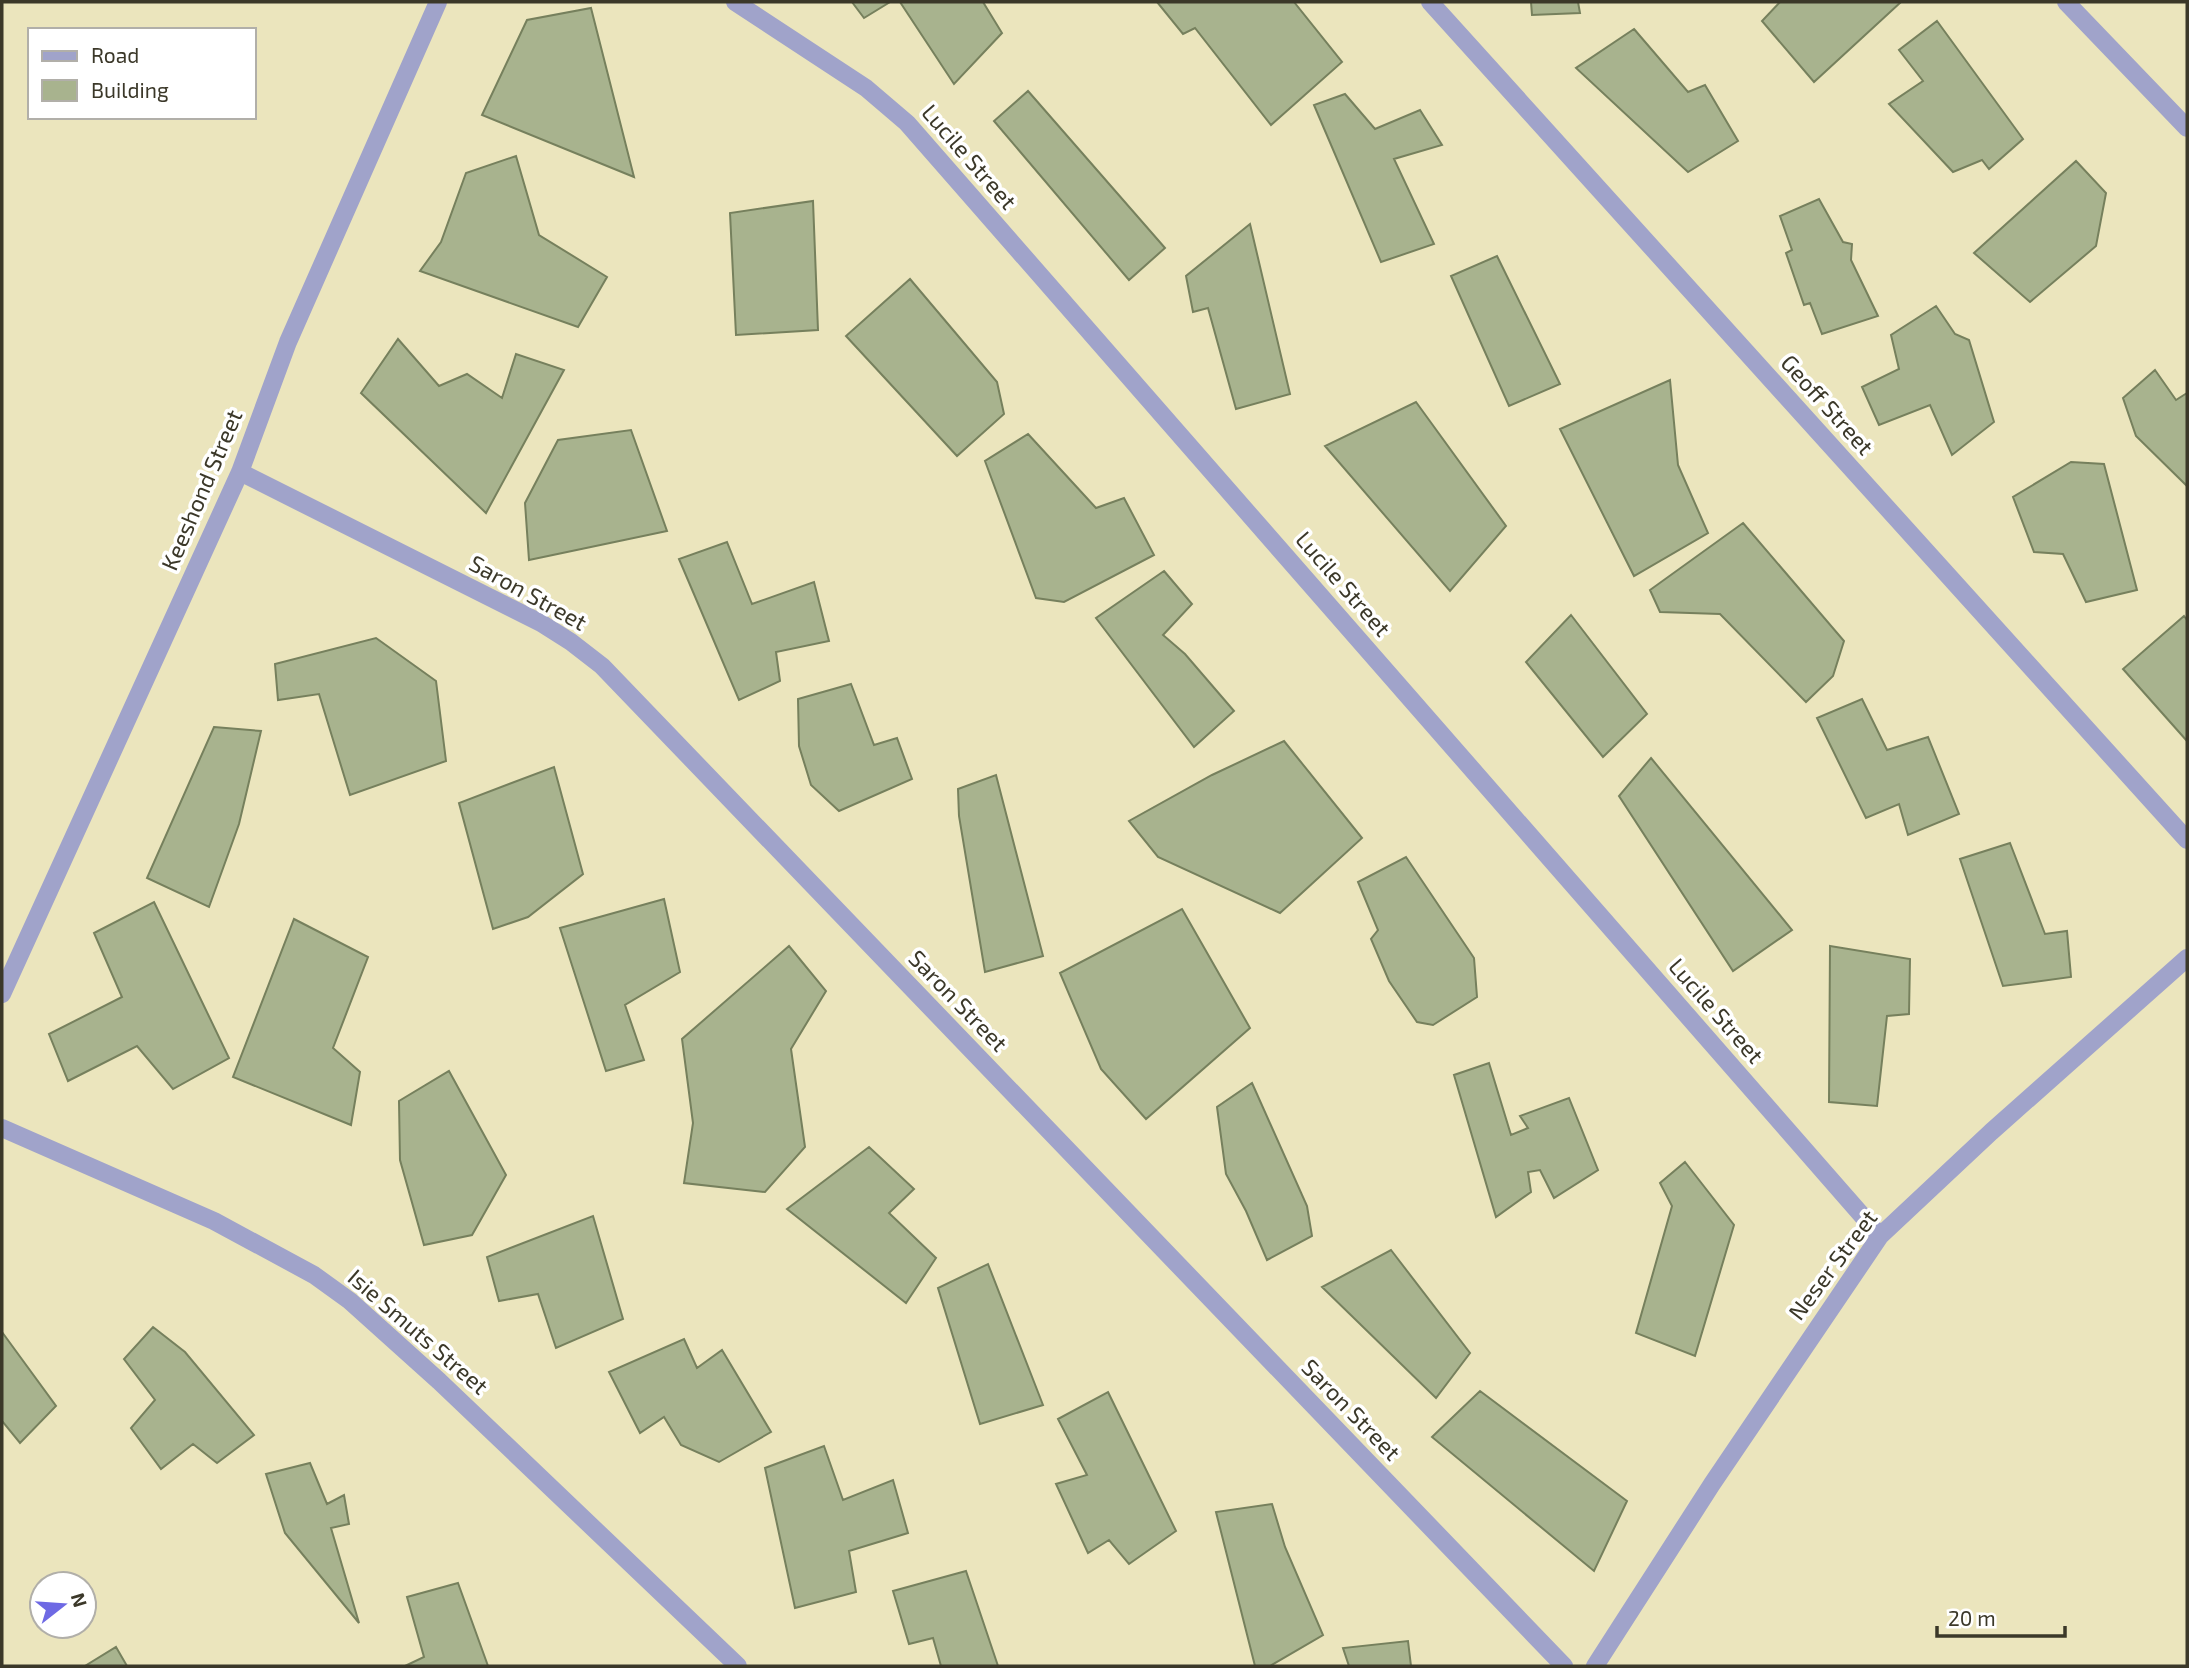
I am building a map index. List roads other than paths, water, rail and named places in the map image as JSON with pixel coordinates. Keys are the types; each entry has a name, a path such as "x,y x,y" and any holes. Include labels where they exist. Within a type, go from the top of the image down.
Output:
{"street":[{"name":"Keeshond Street","path":"2,994 240,472 288,342 438,2"},
{"name":"Lucile Street","path":"735,2 866,88 907,122 1880,1236"},
{"name":"Geoff Street","path":"1430,2 2187,840"},
{"path":"2066,2 2187,128"},
{"name":"Saron Street","path":"240,472 541,624 571,642 602,666 1563,1666"},
{"name":"Neser Street","path":"1595,1666 1712,1484 1880,1236 1991,1132 2187,958"},
{"name":"Isie Smuts Street","path":"2,1128 214,1221 314,1275 350,1301 439,1381 737,1666"}]}
